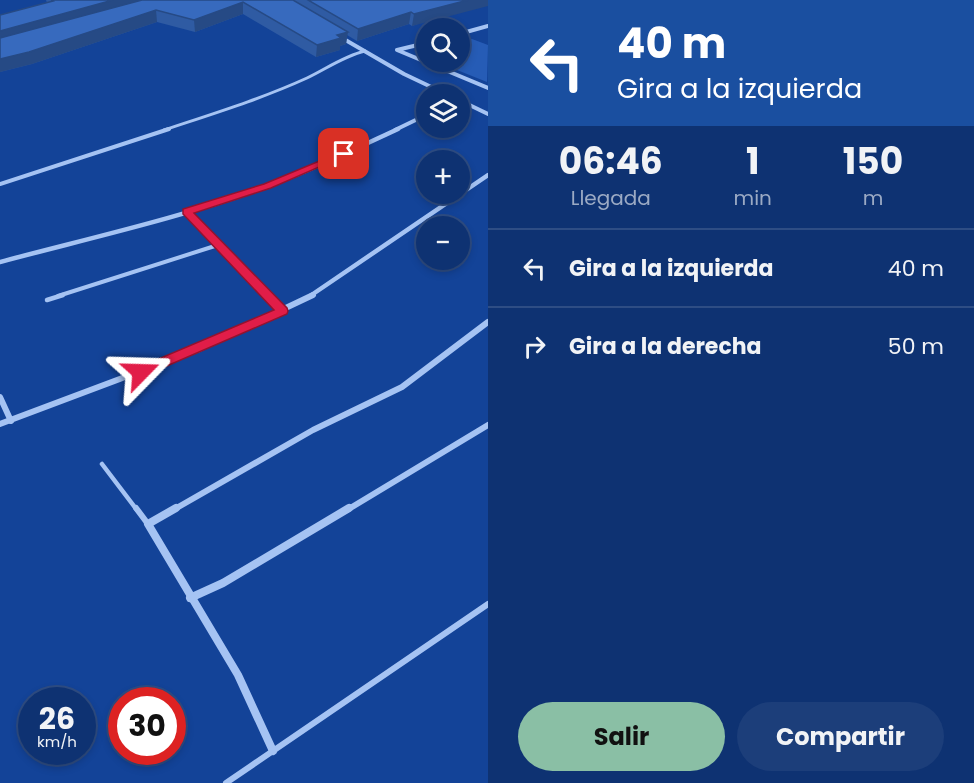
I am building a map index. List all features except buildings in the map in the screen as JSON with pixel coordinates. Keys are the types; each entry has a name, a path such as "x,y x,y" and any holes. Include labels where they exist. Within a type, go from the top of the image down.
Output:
{"street":[{"path":"470,31 488,26"},
{"path":"339,36 425,84"},
{"path":"416,45 397,50 416,58"},
{"path":"450,72 488,88"},
{"path":"470,105 488,114"},
{"path":"0,262 186,212 268,186 344,154 416,120"},
{"path":"0,424 99,389 206,346 282,311 311,296 488,175"},
{"path":"186,212 282,311"},
{"path":"273,751 238,675 190,598 148,524 160,515 314,430 402,387 488,322"},
{"path":"0,397 10,421"},
{"path":"190,598 273,554 488,425"}],"lane":[{"path":"0,184 226,110 307,78 353,54 365,51"},
{"path":"47,300 218,244"},
{"path":"102,464 148,524"},
{"path":"226,783 488,604"}],"shaded area":[{"path":"470,39 488,45 487,82 462,72 470,72"}],"route":[{"path":"141,372 206,346 282,311 186,212 268,186 344,154"}]}
